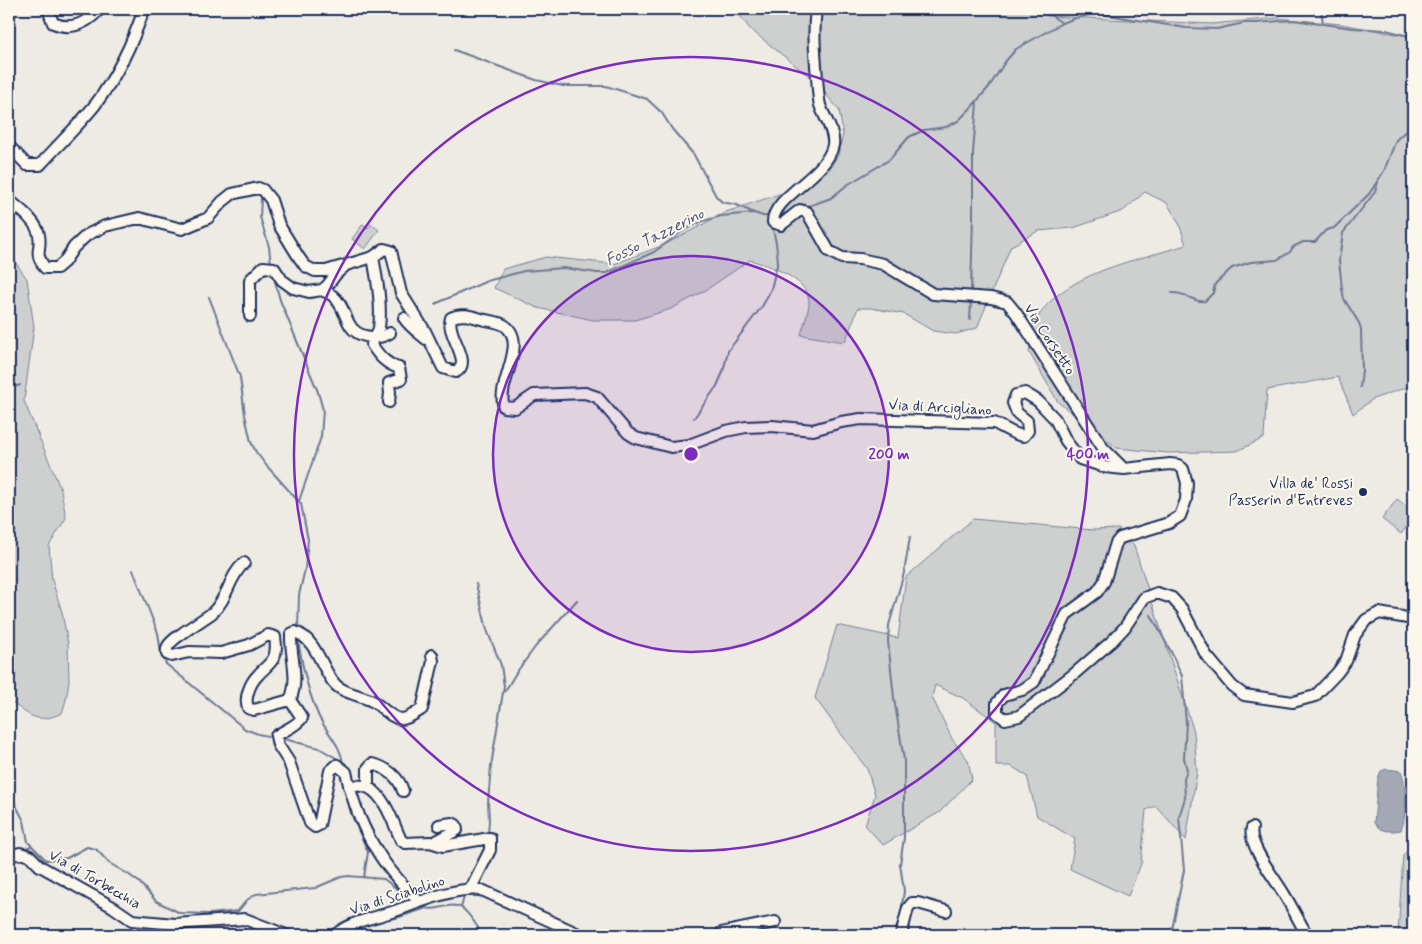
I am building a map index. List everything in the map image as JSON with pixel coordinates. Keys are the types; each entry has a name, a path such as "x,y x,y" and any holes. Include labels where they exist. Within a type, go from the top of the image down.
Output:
{"street":[{"path":"50,9 49,12 53,23 60,26 76,26 91,18 100,9"},
{"path":"9,146 27,165 40,165 100,97 138,28 144,9"},
{"name":"Via Corsetto","path":"816,9 814,54 820,104 834,138 833,145 830,157 779,206 773,217 773,222 780,225 800,210 808,212 829,251 842,258 860,259 883,264 933,294 991,298 1007,302 1016,313 1102,448 1124,470"},
{"path":"9,200 33,223 40,234 37,254 39,260 45,268 57,268 64,262 74,246 87,235 105,226 139,218 182,229 208,218 232,194 258,188 264,190 271,200 279,225 305,266 319,272 373,257 378,288 379,330 374,337 372,345 391,366 399,368 401,375 401,379 389,383 390,393 388,402"},
{"name":"Via di Arcigliano","path":"373,257 384,248 391,251 401,293 425,331 441,366 448,371 456,372 461,368 462,361 450,327 451,318 457,315 466,316 500,324 510,332 514,342 512,359 502,397 504,407 515,408 534,395 585,393 597,397 628,432 636,438 670,447 688,445 737,428 772,426 813,430 841,422 861,419 994,423 1014,434 1024,436 1028,431 1027,421 1017,413 1013,402 1016,395 1025,393 1038,402 1055,419 1066,441 1080,459 1105,467 1124,470 1170,464 1178,465 1183,469 1187,483 1184,510 1180,516 1170,523 1120,538 1116,543 1104,582 1097,592 1067,614 1034,682 1022,690 1004,695 997,703 997,713 1005,719 1019,716 1074,674 1125,627 1144,598 1157,593 1172,598 1182,608 1206,655 1232,686 1244,695 1293,702 1315,696 1337,672 1346,661 1354,635 1366,620 1379,613 1413,619"},
{"path":"250,316 250,280 263,267 274,268 282,280 293,288 309,292 322,290 328,286 336,274 349,264"},
{"path":"322,290 333,296 347,322 356,333 363,336 380,338 390,333"},
{"path":"404,318 412,328 417,330 432,345"},
{"path":"244,563 237,571 222,603 172,642 168,647 167,654 172,656 189,652 221,653 249,645 268,635 274,637 277,648 274,658 255,678 246,703 248,708 254,710 290,700"},
{"path":"290,700 294,673 290,634 295,632 302,634 309,642 335,684 371,700 380,705 389,714 400,719 404,719 422,710 433,661 432,655"},
{"path":"290,700 302,718 295,726 276,736 278,745 289,762 310,823 315,827 319,825 330,771 337,765 346,772 349,786 370,840 379,855 418,901"},
{"path":"368,787 368,768 372,764 377,765 396,778 403,792"},
{"path":"349,786 368,787 374,791 389,812 402,842 407,844 433,843 448,845 490,838 490,850 470,890"},
{"path":"433,843 457,830 456,825 452,823 439,825"},
{"path":"1252,828 1251,833 1259,855 1284,892 1307,935"},
{"name":"Via di Torbecchia","path":"9,856 20,853 30,856 40,866 132,920 175,924 245,920 286,935"},
{"name":"Via di Sciabolino","path":"336,935 348,926 418,901 470,890 484,891 581,935"},
{"path":"901,935 908,908 912,903 946,910"},
{"path":"721,933 775,922"},
{"path":"764,924 764,935"}],"shaded area":[{"path":"735,9 1044,9 1047,16 1211,24 1277,18 1341,24 1413,37 1413,385 1373,399 1353,414 1338,377 1267,390 1264,438 1237,451 1168,453 1117,448 1058,402 1029,352 1037,318 1049,302 1065,289 1104,270 1186,245 1179,223 1167,203 1145,192 1123,211 1073,228 1038,231 1011,246 977,328 956,334 933,331 904,314 871,308 858,308 845,342 801,335 809,303 806,292 801,285 786,274 750,260 706,290 671,309 635,320 593,320 538,308 494,288 503,269 546,257 614,264 666,244 726,212 800,187 829,170 838,155 843,134 839,110 816,82 750,29"},
{"path":"363,224 368,228 371,224 379,230 365,249 352,239"},
{"path":"9,253 27,279 34,327 24,401 61,490 66,518 49,546 52,580 62,612 68,644 69,681 62,713 46,718 33,717 9,700"},
{"path":"1397,499 1413,512 1413,518 1401,534 1382,519"},
{"path":"973,519 1093,530 1119,529 1134,546 1194,732 1197,772 1186,840 1156,806 1146,810 1141,864 1128,896 1070,869 1075,839 1037,816 1027,776 1011,766 996,766 996,722 963,698 935,685 932,697 952,739 968,760 972,779 940,812 883,845 865,825 875,795 867,769 815,698 837,625 898,638 906,577"},
{"path":"1387,769 1401,771 1403,776 1405,809 1401,830 1386,831 1374,823 1378,778 1381,771"},
{"path":"1413,847 1413,935 1398,935 1403,855"}],"waterway":[{"path":"1042,9 1062,23"},
{"path":"1321,9 1323,23"},
{"path":"806,207 831,198 847,185 889,160 909,137 924,130 946,127 958,121 989,87 1016,49 1062,23 1076,18 1096,13 1186,28 1217,29 1244,23 1293,20 1353,28 1386,30 1413,37"},
{"path":"454,50 536,80 563,86 606,86 647,99 662,113 672,129 694,155 716,196 722,202 737,205 754,213"},
{"path":"971,293 973,153 977,103"},
{"path":"1172,293 1205,301 1213,293 1215,284 1232,268 1251,262 1277,260 1290,252 1293,247 1303,242 1315,242 1326,230 1334,228 1369,194 1384,171 1396,140 1413,124"},
{"path":"1360,387 1362,370 1361,329 1344,299 1339,260 1343,233 1375,192 1378,182"},
{"path":"261,199 260,217 269,247 271,264"},
{"name":"Fosso Tazzerino","path":"777,215 790,212"},
{"name":"Fosso Tazzerino","path":"435,304 487,281 524,271 564,268 607,273 654,252 683,231 700,222 721,216 754,213 770,216"},
{"path":"694,418 717,386 723,372 728,351 763,305 771,289 778,261 772,225"},
{"path":"273,274 280,300 318,392 323,410 321,437 299,501"},
{"path":"209,297 240,377 251,442 266,465 301,504 308,540 305,569 299,595 298,629"},
{"path":"970,320 971,300"},
{"path":"9,389 20,385"},
{"path":"900,920 904,891 900,864 904,838 904,760 894,698 888,641 889,625 904,573 910,537"},
{"path":"133,570 158,633 161,653 166,664 245,729 273,737"},
{"path":"476,584 487,630 501,665 504,686 491,766 488,835"},
{"path":"505,691 536,646 577,600"},
{"path":"1151,615 1182,676 1186,723 1184,758 1187,770 1184,779 1185,798 1179,817 1184,870 1171,935"},
{"path":"298,639 312,698 322,723 340,752 343,765"},
{"path":"280,738 319,748 343,762"},
{"path":"343,780 351,813 368,852 364,877"},
{"path":"9,792 24,821 28,842 46,860 67,858 87,847 96,849 109,863 139,882 156,901 180,913 210,914 238,911 247,900 256,894 315,888 348,876 384,879 412,901"},
{"path":"22,849 32,846"},
{"path":"466,886 467,881 476,869"},
{"path":"461,908 465,893"},
{"path":"420,906 431,909 458,906 469,914 483,935"},
{"path":"386,919 396,918 424,909"}],"place":[{"name":"Villa de' Rossi Passerin d'Entreves","path":"1363,492"}]}
